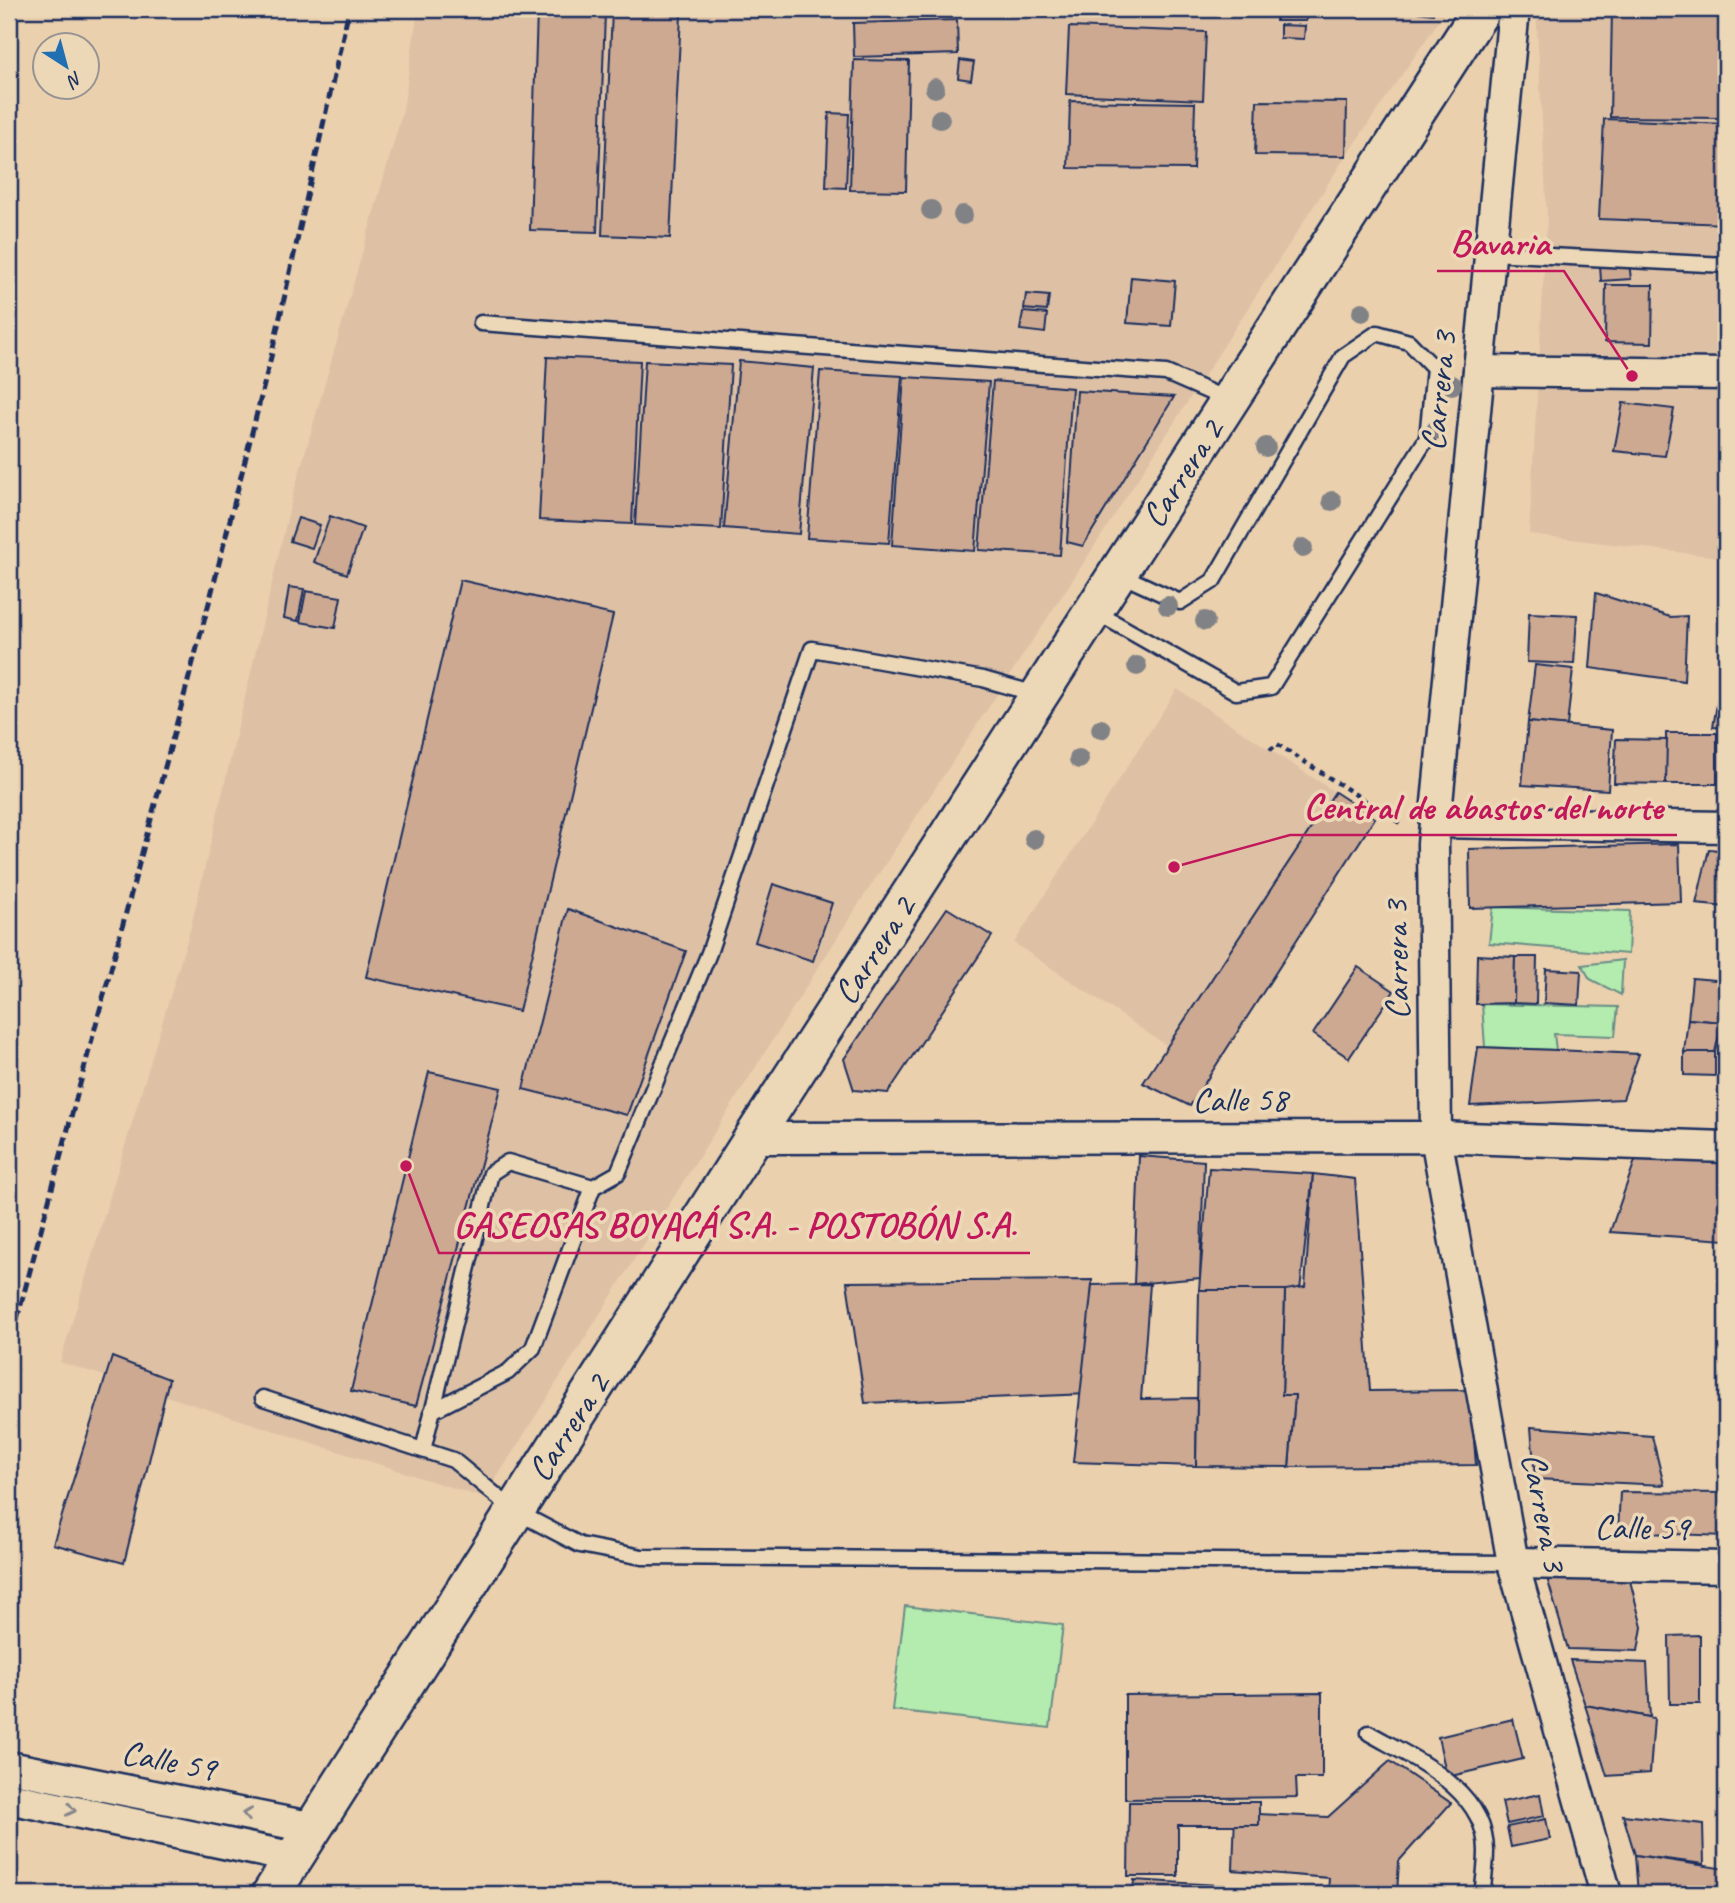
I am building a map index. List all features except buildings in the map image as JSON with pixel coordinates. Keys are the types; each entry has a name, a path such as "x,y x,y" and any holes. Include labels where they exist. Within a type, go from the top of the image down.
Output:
{"street":[{"name":"Carrera 2","path":"271,1894 753,1138 1482,9"},
{"name":"Carrera 3","path":"1514,9 1434,833 1436,1138 1513,1563 1606,1894"},
{"path":"1479,371 1726,374"},
{"path":"1434,833 1726,827"},
{"name":"Calle 58","path":"753,1138 1436,1138 1726,1147"},
{"name":"Calle 59","path":"1513,1563 1726,1567"},
{"name":"Calle 59","path":"9,1767 304,1843"},
{"name":"Calle 59","path":"9,1798 304,1843"}],"lane":[{"path":"1490,253 1726,265"},
{"path":"481,323 1166,373 1229,400"},
{"path":"1093,611 1236,692 1270,687 1427,438 1434,368 1409,342 1377,333 1343,356 1213,581 1180,602 1118,573"},
{"path":"432,1411 508,1372 533,1348 593,1187 618,1173 709,953 812,649 983,679 1039,695"},
{"path":"423,1450 491,1173 508,1162 593,1187"},
{"path":"263,1398 453,1460 515,1511 580,1545 642,1557 1513,1563"},
{"path":"1369,1733 1430,1769 1462,1793 1480,1821 1487,1849 1482,1894"}],"path":[{"path":"1270,750 1277,744 1415,834 1434,833"}],"shaded area":[{"path":"418,9 1443,9 1443,15 1346,156 1083,564 851,916 484,1498 60,1362 190,930 291,502 403,110"},
{"path":"1536,9 1726,9 1726,558 1529,534 1547,218"},
{"path":"1177,689 1335,792 1167,1046 1014,943"}],"green space":[{"path":"1493,907 1630,911 1628,954 1489,943"},
{"path":"1623,960 1621,995 1590,979 1582,965"},
{"path":"1482,1004 1618,1007 1615,1036 1554,1034 1556,1050 1485,1047"},
{"path":"905,1606 1063,1625 1050,1728 892,1710"}],"railway":[{"path":"9,1349 210,599 271,357 349,9"}],"place":[{"name":"Bavaria","path":"1632,376"},
{"name":"Central de abastos del norte","path":"1174,867"},
{"name":"GASEOSAS BOYACÁ S.A. - POSTOBÓN S.A.","path":"406,1166"}]}
